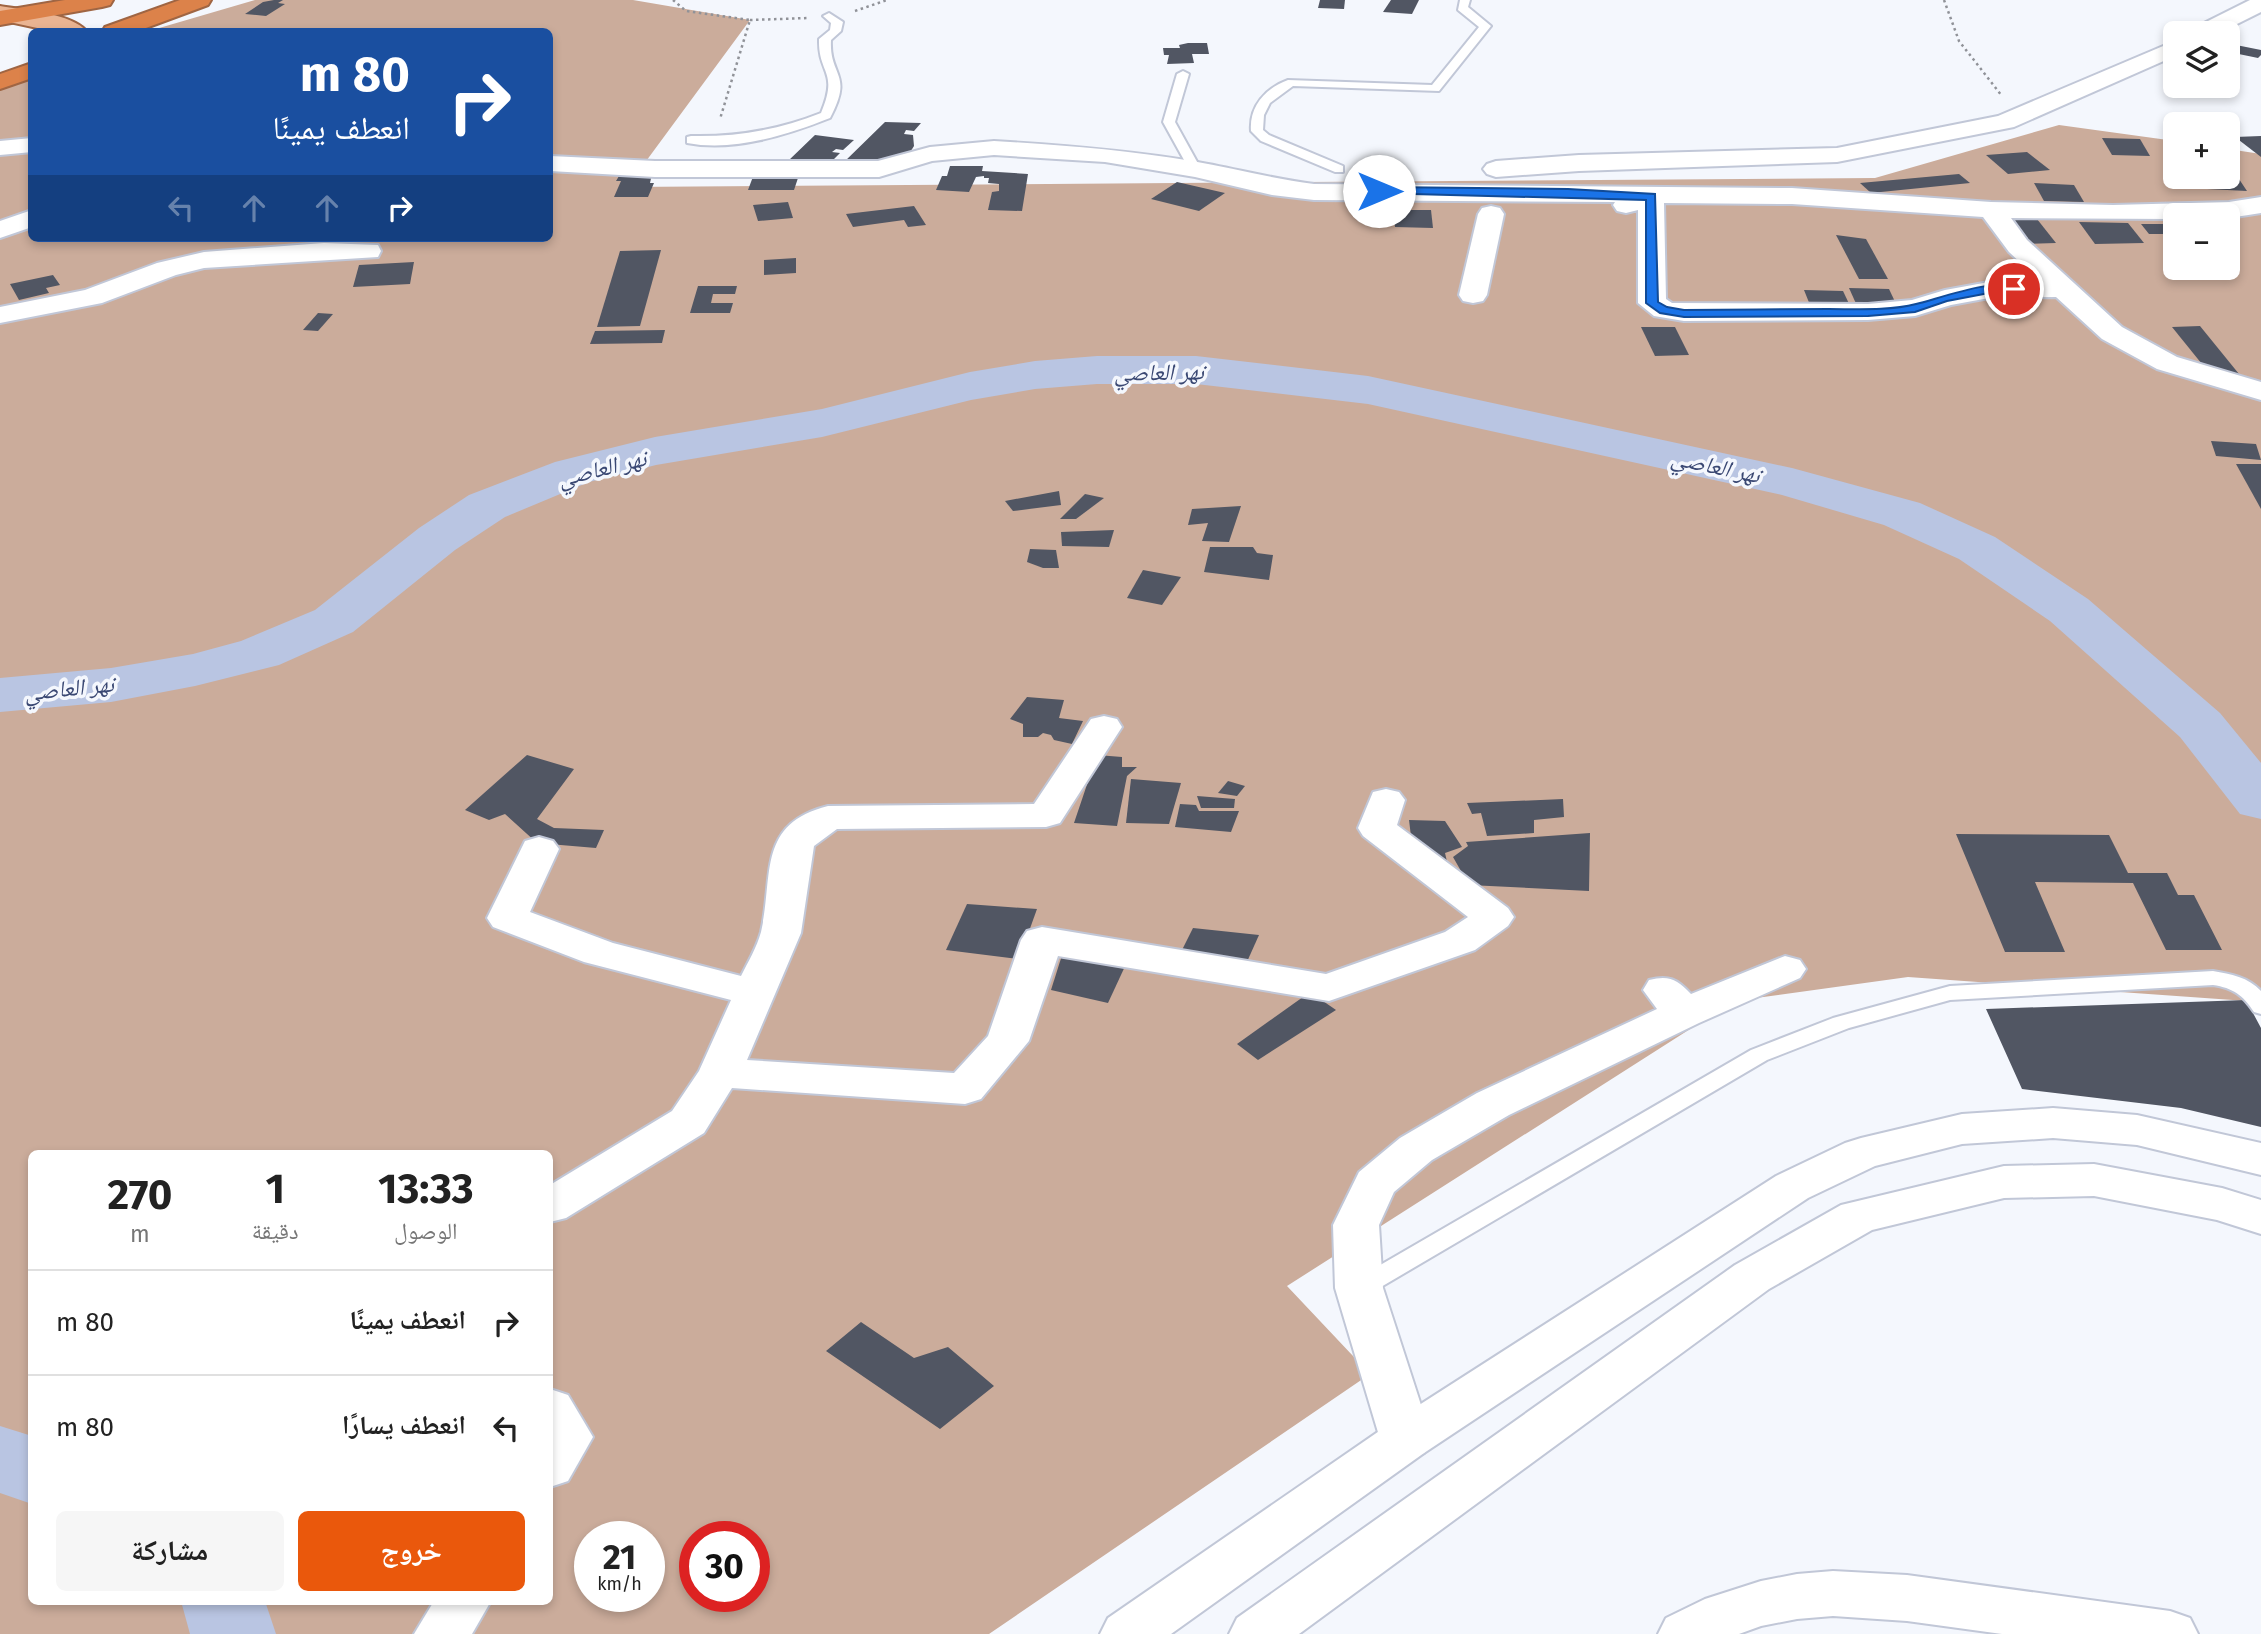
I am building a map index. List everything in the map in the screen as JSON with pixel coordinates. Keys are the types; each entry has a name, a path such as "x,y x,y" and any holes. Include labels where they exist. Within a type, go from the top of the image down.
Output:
{"highway":[{"path":"6,16 102,0"},
{"path":"124,28 200,0"},
{"path":"0,82 28,72"}],"main road":[{"path":"6,16 53,22 67,28"}],"street":[{"path":"2226,21 2261,3"},
{"path":"1196,169 1245,166 1451,172 1579,163 1837,155 2005,122 2163,53"},
{"path":"0,148 28,145"},
{"path":"553,164 655,169 879,169 930,154 994,148 1105,155 1196,169 1238,181 1314,191 1568,193 1651,197 1792,196 1991,210 2113,213 2229,210 2261,205"},
{"path":"1463,214 1546,213 1627,205 1651,197"},
{"path":"1651,197 1652,303 1664,310 1684,313 1868,312 1915,308 1945,298 1989,290 2065,288"},
{"path":"1991,210 2018,246 2112,333 2167,363 2261,391"},
{"path":"1473,295 1491,214"},
{"path":"0,230 28,220"},
{"path":"0,315 92,297 167,269 204,260 324,251 368,251"},
{"path":"553,1204 688,1122 720,1073 781,933 795,841 828,818 1046,815 1104,727"},
{"path":"720,1073 965,1089 1007,1041 1028,987 1042,940 1329,988 1460,941 1494,917 1377,828 1386,800"},
{"path":"539,849 507,918 599,953 755,993"},
{"path":"1406,1438 1359,1288 1356,1225 1375,1183 1416,1149 1674,1002 1785,969"},
{"path":"1128,1634 1406,1438 1792,1187 1861,1154 1962,1129 2053,1123 2137,1130 2261,1159"},
{"path":"1257,1634 1752,1277 1858,1217 2004,1182 2094,1180 2222,1203 2261,1217"},
{"path":"553,1414 567,1437 553,1461"},
{"path":"1686,1634 1738,1610 1776,1599 1819,1592 1870,1593 2170,1634"},
{"path":"442,1634 461,1605"}],"lane":[{"path":"1339,169 1265,138 1257,131 1256,114 1279,86 1292,82 1435,89 1485,26 1460,3"},
{"path":"691,140 732,140 776,135 826,115 836,87 833,71 823,52 825,39 835,31 837,22 829,16"},
{"path":"1183,74 1169,122 1196,169"},
{"path":"1359,1288 1759,1055 1841,1023 1950,993 2213,978 2235,981 2253,992 2261,1007"}],"path":[{"path":"673,0 686,11 750,20 719,123"},
{"path":"1944,0 1959,41 2017,116"}],"shaded area":[{"path":"255,0 633,0 750,20 627,187 1875,178 2059,125 2163,139 2163,189 2240,189 2240,151 2261,154 2261,1002 1908,977 1734,1001 1287,1286 1370,1374 989,1634 0,1634 0,76 28,68 28,242 553,242 553,28 159,28"}],"building":[{"path":"283,0 278,3 285,4 266,16 245,14 263,2"},
{"path":"1320,0 1345,0 1344,9 1318,8"},
{"path":"1391,0 1419,0 1412,14 1383,12"},
{"path":"1207,43 1209,54 1192,54 1194,63 1167,64 1169,55 1164,55 1163,48 1180,48 1179,45"},
{"path":"2240,46 2261,50 2258,58 2240,54"},
{"path":"885,122 921,123 914,131 906,130 904,134 913,135 914,146 909,154 870,162 842,164"},
{"path":"815,135 854,140 843,150 836,149 832,152 840,153 828,165 788,161"},
{"path":"2261,136 2261,157 2240,141 2240,137"},
{"path":"2102,138 2140,139 2150,156 2112,155"},
{"path":"2027,152 2050,170 2008,174 1986,155"},
{"path":"950,166 983,166 982,171 1028,174 1022,211 988,210 992,192 999,191 999,184 988,183 989,178 984,176 976,177 969,192 936,190 942,176 947,176"},
{"path":"652,174 650,183 654,183 648,197 614,197 621,181 616,181 619,176"},
{"path":"754,174 799,175 794,190 748,190"},
{"path":"1959,174 1970,183 1871,193 1860,183"},
{"path":"2240,180 2247,191 2207,189 2240,189"},
{"path":"1177,182 1225,193 1199,211 1151,199"},
{"path":"2034,183 2074,185 2084,202 2044,201"},
{"path":"788,202 793,218 758,221 753,205"},
{"path":"914,206 926,225 908,227 904,220 853,227 846,214"},
{"path":"1394,210 1431,210 1433,228 1395,227"},
{"path":"2037,219 2056,243 2027,244 2008,220"},
{"path":"2079,222 2128,223 2144,243 2095,244"},
{"path":"2141,224 2163,224 2163,234 2149,234"},
{"path":"1836,235 1866,239 1888,279 1859,279"},
{"path":"661,250 640,326 597,327 620,251"},
{"path":"796,258 796,273 764,275 764,260"},
{"path":"414,262 410,284 353,287 359,265"},
{"path":"53,275 60,285 46,288 49,293 19,300 10,284"},
{"path":"698,286 737,286 735,294 713,294 711,303 733,303 730,313 690,313"},
{"path":"1849,288 1889,289 1898,308 1858,308"},
{"path":"1804,290 1843,291 1852,310 1812,310"},
{"path":"318,313 333,314 318,331 303,330"},
{"path":"2200,326 2239,374 2210,374 2172,327"},
{"path":"1641,327 1675,327 1689,355 1655,356"},
{"path":"665,330 662,343 590,344 595,331"},
{"path":"2211,441 2256,444 2261,460 2216,456"},
{"path":"2236,464 2261,464 2261,509"},
{"path":"1059,491 1061,505 1013,511 1005,501"},
{"path":"1085,494 1104,498 1076,519 1060,519"},
{"path":"1241,506 1229,542 1202,541 1208,523 1188,525 1192,509"},
{"path":"1114,530 1109,547 1062,546 1061,532"},
{"path":"1210,547 1253,547 1257,553 1273,555 1269,580 1204,572"},
{"path":"1030,549 1056,550 1059,568 1043,568 1027,562"},
{"path":"1143,570 1181,577 1162,605 1127,598"},
{"path":"1027,697 1064,700 1059,718 1083,721 1072,744 1054,740 1051,735 1043,733 1038,737 1023,737 1023,724 1010,719"},
{"path":"527,755 574,769 537,819 554,828 604,830 596,848 537,843 505,814 489,820 465,810"},
{"path":"1097,755 1122,757 1122,767 1137,767 1127,776 1117,826 1074,823"},
{"path":"1131,779 1181,783 1169,824 1126,823"},
{"path":"1228,781 1245,786 1237,796 1218,793"},
{"path":"1197,796 1235,799 1234,808 1201,808"},
{"path":"1563,799 1564,817 1534,820 1534,833 1487,836 1481,813 1472,814 1467,803"},
{"path":"1180,804 1196,805 1199,811 1239,811 1231,832 1175,827"},
{"path":"1409,820 1445,821 1462,847 1445,853 1449,870 1415,869"},
{"path":"1590,833 1589,891 1469,885 1453,857 1468,846 1466,842"},
{"path":"1956,834 2109,835 2128,873 2167,873 2178,895 2194,895 2222,950 2166,950 2133,883 2035,882 2065,952 2005,952"},
{"path":"967,904 1037,909 1019,959 946,950"},
{"path":"1193,928 1259,935 1246,964 1179,956"},
{"path":"1063,952 1127,962 1108,1003 1051,990"},
{"path":"1310,992 1336,1010 1258,1060 1237,1044"},
{"path":"2246,1000 2261,1028 2261,1127 2181,1108 2022,1089 1986,1009"},
{"path":"861,1322 914,1358 948,1347 994,1386 940,1429 826,1351"}],"waterway":[{"name":"نهر العاصي","path":"0,695 111,685 195,670 260,653 334,621 437,539 487,506 572,472 655,451 822,423 970,386 1035,375 1097,370 1196,370 1368,390 1792,483 1902,514 1977,548 2069,610 2200,725 2261,801"},
{"name":"نهر العاصي","path":"0,1457 28,1470"},
{"name":"نهر العاصي","path":"224,1605 233,1634"}],"route":[{"path":"1379,191 1568,193 1651,197 1652,303 1664,310 1684,313 1868,312 1915,308 1945,298 1989,290 2014,289"}]}
